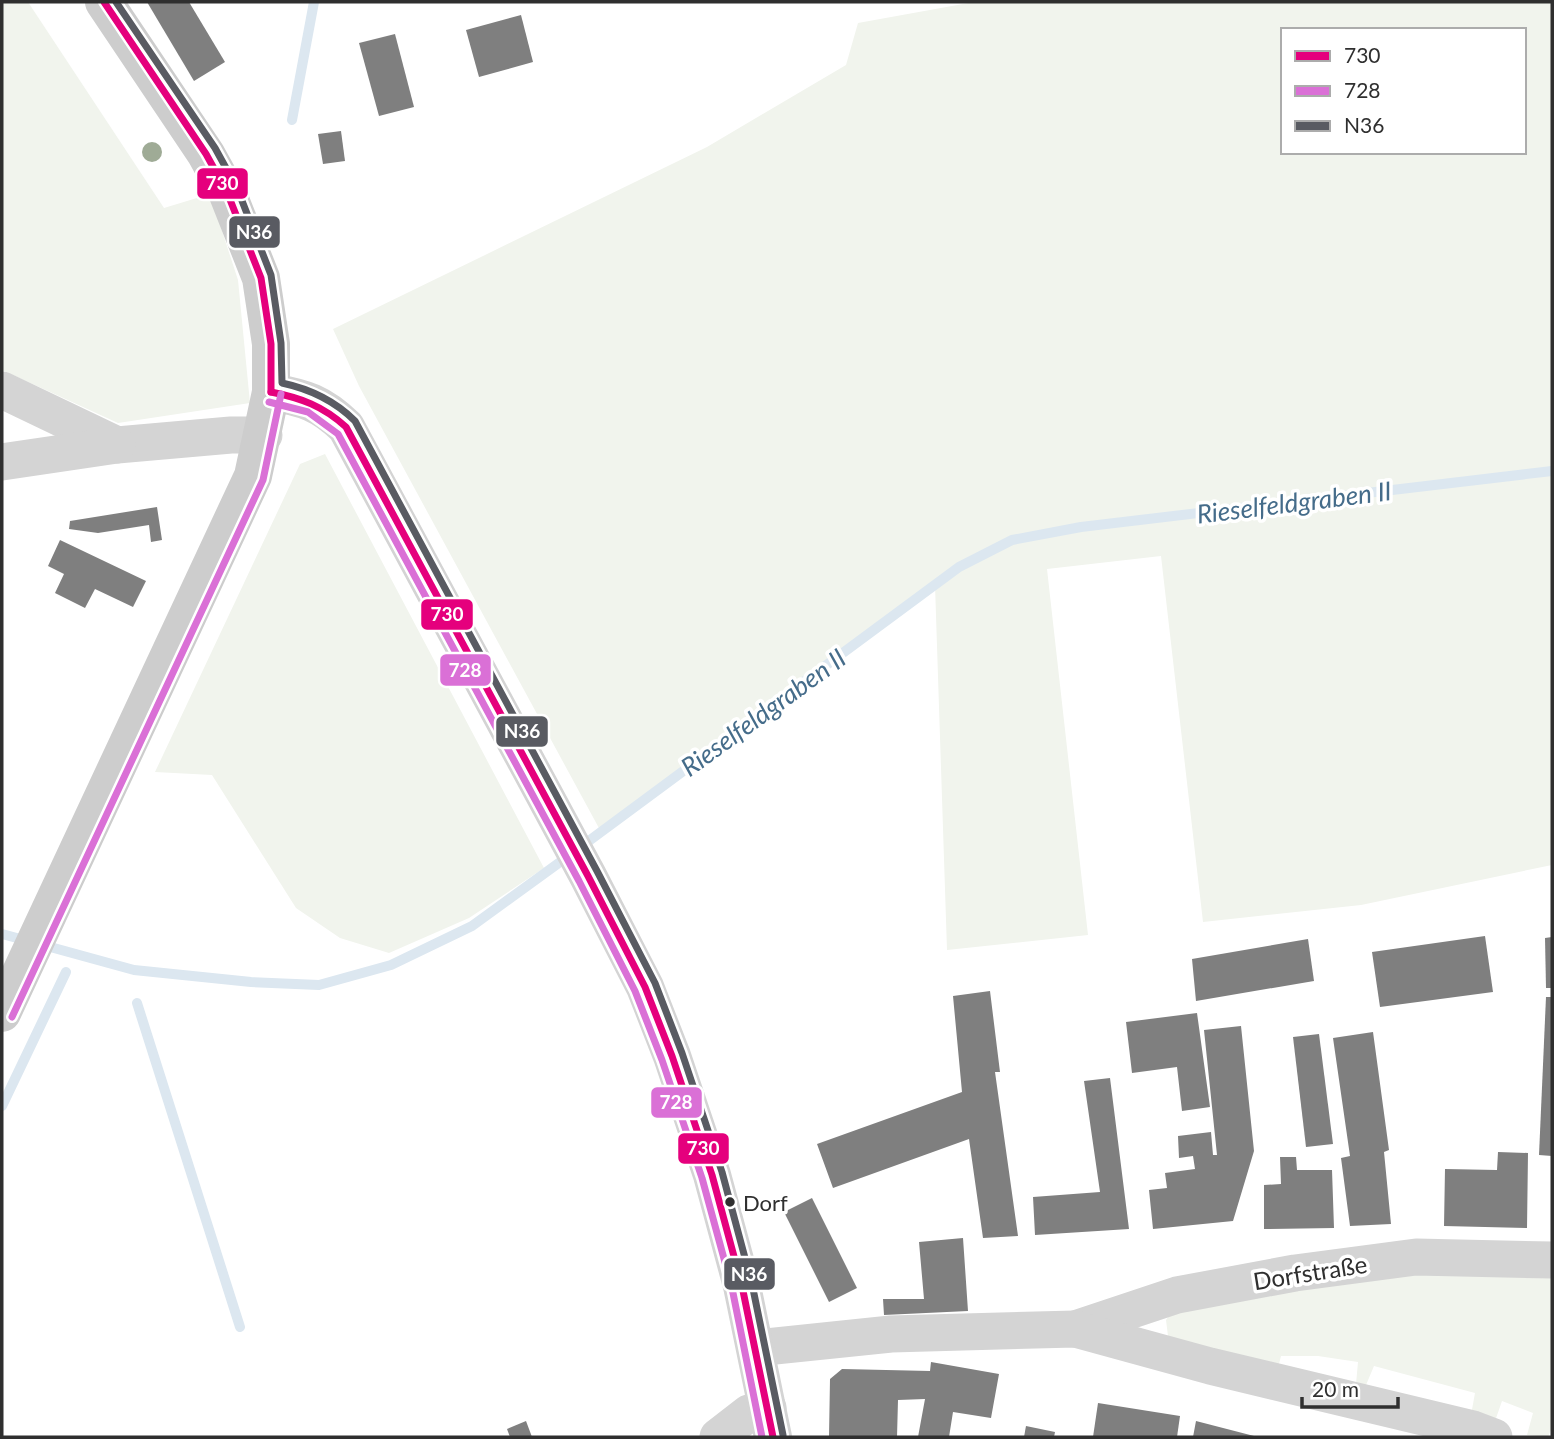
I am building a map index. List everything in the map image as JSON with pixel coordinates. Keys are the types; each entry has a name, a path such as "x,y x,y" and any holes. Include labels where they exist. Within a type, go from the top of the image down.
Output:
{"main road":[{"path":"2,1013 253,476 264,435 271,392 271,344 261,278 237,214 206,154 104,2"}],"street":[{"path":"2,390 117,445"},
{"path":"271,392 304,398 329,411 346,427 568,838 645,987 698,1129 729,1236 770,1423"},
{"path":"2,462 117,445 231,435 264,435"},
{"name":"Dorfstraße","path":"755,1348 891,1334 1075,1329 1177,1295 1295,1273 1416,1257 1552,1260"},
{"name":"Dorfstraße","path":"1075,1329 1210,1366 1473,1429 1494,1437"},
{"path":"718,1437 749,1413 770,1423"}],"shaded area":[{"path":"2,2 28,2 164,208 210,194 238,280 250,403 118,423 2,370"},
{"path":"974,2 1552,2 1552,865 1361,905 1203,922 1161,556 1047,569 1088,935 947,950 935,585 600,830 359,386 333,329 707,147 846,65 858,23"},
{"path":"325,454 544,868 469,918 389,953 340,938 296,908 212,775 155,772 300,464"},
{"path":"1416,1269 1552,1272 1552,1427 1548,1437 1527,1435 1533,1413 1502,1401 1494,1424 1471,1415 1475,1393 1374,1366 1366,1385 1356,1384 1358,1362 1318,1356 1281,1356 1278,1368 1168,1336 1166,1320 1177,1304"}],"building":[{"path":"147,2 189,2 225,62 194,81"},
{"path":"521,15 533,62 479,77 466,30"},
{"path":"395,34 414,107 379,116 359,43"},
{"path":"341,131 345,161 323,164 318,134"},
{"path":"157,507 162,540 151,542 149,525 98,533 69,529 70,521"},
{"path":"60,540 146,581 133,607 95,589 85,608 55,593 64,574 48,566"},
{"path":"1485,936 1493,992 1380,1007 1372,952"},
{"path":"1552,937 1552,988 1546,988 1545,938"},
{"path":"1308,939 1314,981 1196,1001 1192,959"},
{"path":"990,991 1000,1072 995,1072 1018,1236 983,1238 969,1139 833,1188 817,1144 962,1092 953,996"},
{"path":"1546,997 1552,997 1552,1156 1539,1155"},
{"path":"1197,1013 1210,1107 1182,1111 1177,1067 1132,1073 1126,1022"},
{"path":"1241,1026 1254,1151 1233,1221 1153,1229 1149,1190 1167,1188 1165,1173 1195,1169 1193,1156 1179,1158 1178,1136 1211,1132 1213,1155 1217,1155 1204,1030"},
{"path":"1373,1032 1389,1150 1384,1152 1391,1224 1350,1226 1341,1158 1350,1156 1333,1038"},
{"path":"1319,1034 1333,1144 1306,1147 1293,1037"},
{"path":"1110,1078 1129,1229 1035,1235 1033,1197 1100,1192 1084,1081"},
{"path":"1498,1152 1528,1153 1527,1228 1444,1226 1445,1169 1497,1170"},
{"path":"1280,1157 1296,1157 1297,1170 1332,1170 1334,1228 1264,1229 1264,1185 1281,1184"},
{"path":"812,1198 857,1288 829,1302 784,1212"},
{"path":"963,1238 968,1311 884,1315 883,1299 924,1299 919,1242"},
{"path":"931,1362 999,1374 991,1418 953,1412 949,1437 918,1437 925,1399 898,1400 897,1437 829,1437 830,1379 842,1369 930,1371"},
{"path":"1098,1403 1180,1416 1177,1437 1093,1437"},
{"path":"526,1421 532,1437 510,1437 507,1429"},
{"path":"1196,1421 1254,1436 1254,1437 1193,1437"},
{"path":"1026,1426 1055,1432 1054,1437 1024,1437"}],"waterway":[{"name":"Rieselfeldgraben II","path":"292,120 314,2"},
{"name":"Rieselfeldgraben II","path":"582,846 959,567 1012,540 1081,527 1552,471"},
{"name":"Rieselfeldgraben II","path":"43,945 134,970 251,982 319,985 391,965 472,926 567,857"},
{"name":"Rieselfeldgraben II","path":"2,934 28,941"},
{"path":"2,1106 66,972"},
{"path":"137,1003 240,1327"}],"transit line":[{"name":"730","path":"104,2 206,154 227,192 261,278 271,344 271,392"},
{"name":"N36","path":"116,2 215,148 237,188 271,275 281,343 282,383 321,396 355,421 655,983 722,1172 752,1284 783,1435"},
{"name":"730","path":"271,392 311,404 346,427 645,987 672,1056 712,1175 742,1286 773,1437"},
{"name":"728","path":"12,1017 263,480 281,394"},
{"name":"728","path":"269,402 308,412 338,434 579,881 635,991 662,1060 702,1178 732,1288 762,1437"}],"place":[{"name":"Dorf","path":"730,1202"}]}
